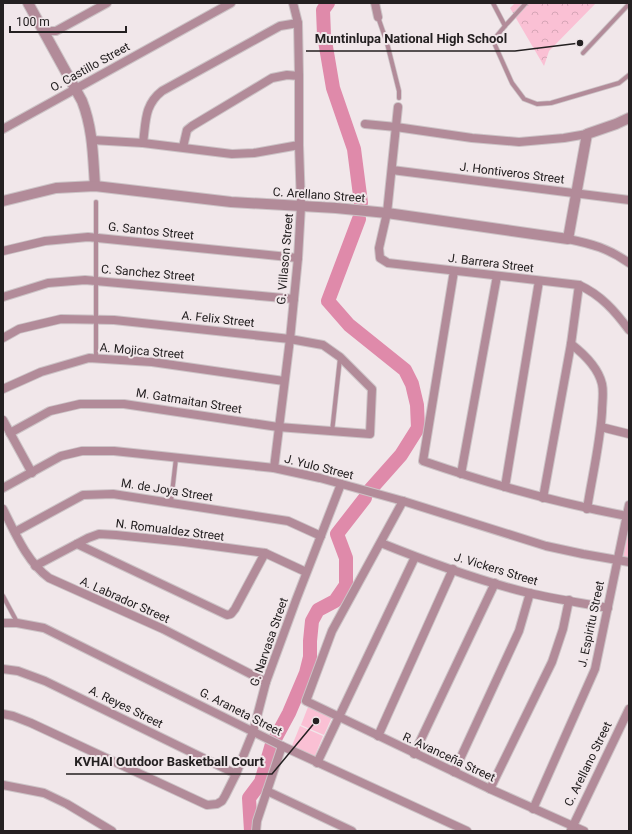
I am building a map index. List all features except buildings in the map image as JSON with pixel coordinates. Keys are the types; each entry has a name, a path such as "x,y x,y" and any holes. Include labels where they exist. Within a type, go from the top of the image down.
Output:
{"street":[{"path":"28,3 75,88 88,116 92,140 94,186"},
{"path":"43,28 56,31 107,3"},
{"name":"O. Castillo Street","path":"3,129 231,3"},
{"name":"G. Villason Street","path":"274,468 290,338 298,258 301,206 298,23 293,3"},
{"path":"375,3 378,17"},
{"path":"143,143 147,112 150,104 162,91 280,26 298,23"},
{"path":"183,148 188,130 192,126 272,78 286,75 299,76"},
{"path":"387,213 398,107"},
{"path":"365,124 472,138 519,142 564,138 587,134 629,118"},
{"path":"568,239 587,134"},
{"path":"92,140 143,143 232,154 243,154 299,145"},
{"name":"J. Hontiveros Street","path":"392,170 629,200"},
{"name":"C. Arellano Street","path":"3,201 56,188 94,186 231,202 336,208 387,213 568,239 597,245 620,256 629,263"},
{"name":"J. Barrera Street","path":"387,213 379,248 380,258 388,263 579,285 602,298 618,314 629,330"},
{"name":"G. Santos Street","path":"3,251 45,241 88,237 298,258"},
{"path":"454,271 423,461 461,474 543,498 586,509 627,516"},
{"path":"461,474 497,276"},
{"name":"C. Sanchez Street","path":"3,297 48,283 96,280 294,299"},
{"path":"505,487 538,281"},
{"path":"543,498 571,344 579,285"},
{"name":"A. Felix Street","path":"3,338 19,329 61,318 114,320 290,338 323,345 340,357 372,389 370,434"},
{"path":"571,344 582,352 596,369 600,376 603,393 601,427 586,509"},
{"name":"A. Mojica Street","path":"3,389 41,372 89,358 152,362 284,381"},
{"name":"M. Gatmaitan Street","path":"10,433 50,411 80,404 124,404 278,427 370,434"},
{"path":"3,420 32,473"},
{"path":"601,427 629,434"},
{"name":"J. Yulo Street","path":"3,488 61,456 82,451 114,451 274,468 403,501 546,546 629,562"},
{"name":"G. Narvasa Street","path":"3,714 31,723 207,805 217,804 222,801 226,796 236,774 253,732 266,682 306,572 341,484"},
{"name":"M. de Joya Street","path":"15,532 82,495 113,494 288,521 320,536"},
{"path":"381,543 403,501"},
{"name":"J. Espiritu Street","path":"533,809 595,669 629,505"},
{"name":"A. Labrador Street","path":"3,509 35,566 56,583 163,629 266,682"},
{"name":"N. Romualdez Street","path":"35,566 94,535 116,535 265,553 306,572"},
{"name":"J. Vickers Street","path":"381,543 415,557 495,583 530,593 608,608"},
{"name":"R. Avanceña Street","path":"381,543 332,631 306,701 490,790 572,828 584,831"},
{"path":"77,544 224,614 231,614 235,609 265,553"},
{"path":"317,762 415,557"},
{"path":"378,736 454,569"},
{"path":"414,754 495,583"},
{"path":"454,772 519,631 530,593"},
{"path":"490,790 552,662 563,629 569,600"},
{"name":"G. Araneta Street","path":"3,623 17,623 44,628 282,746 467,831"},
{"name":"A. Reyes Street","path":"3,670 18,671 45,681 236,774"},
{"name":"C. Arellano Street","path":"572,828 629,709"},
{"path":"256,831 256,826 282,746"},
{"path":"3,786 44,793 67,804 112,831"},
{"path":"267,791 352,831"}],"lane":[{"path":"493,3 505,26"},
{"path":"526,3 495,38 495,45 512,84 524,99 537,104 551,103 619,83 629,75"},
{"path":"583,53 629,4"},
{"path":"378,17 387,43 400,91 400,98"},
{"path":"96,202 96,358"},
{"path":"332,432 340,357"},
{"path":"171,502 176,458"},
{"path":"3,596 17,623"}],"green space":[{"path":"515,3 596,3 549,51 544,66 510,8"},
{"path":"629,531 629,558 623,557"},
{"path":"308,707 332,717 324,735 301,725"},
{"path":"300,726 323,736 314,758 291,748"}],"waterway":[{"path":"328,3 323,10 324,35 333,88 354,149 361,203"},
{"path":"359,219 328,301 349,325 405,370 412,384 417,405 418,428 401,455 369,491"},
{"path":"275,739 289,713 306,673 310,657 312,621 318,610 335,601 346,585 346,558 337,534 365,498"},
{"path":"251,831 249,798 261,782 272,744"}],"place":[{"name":"Muntinlupa National High School","path":"580,43"},
{"name":"KVHAI Outdoor Basketball Court","path":"316,721"}]}
